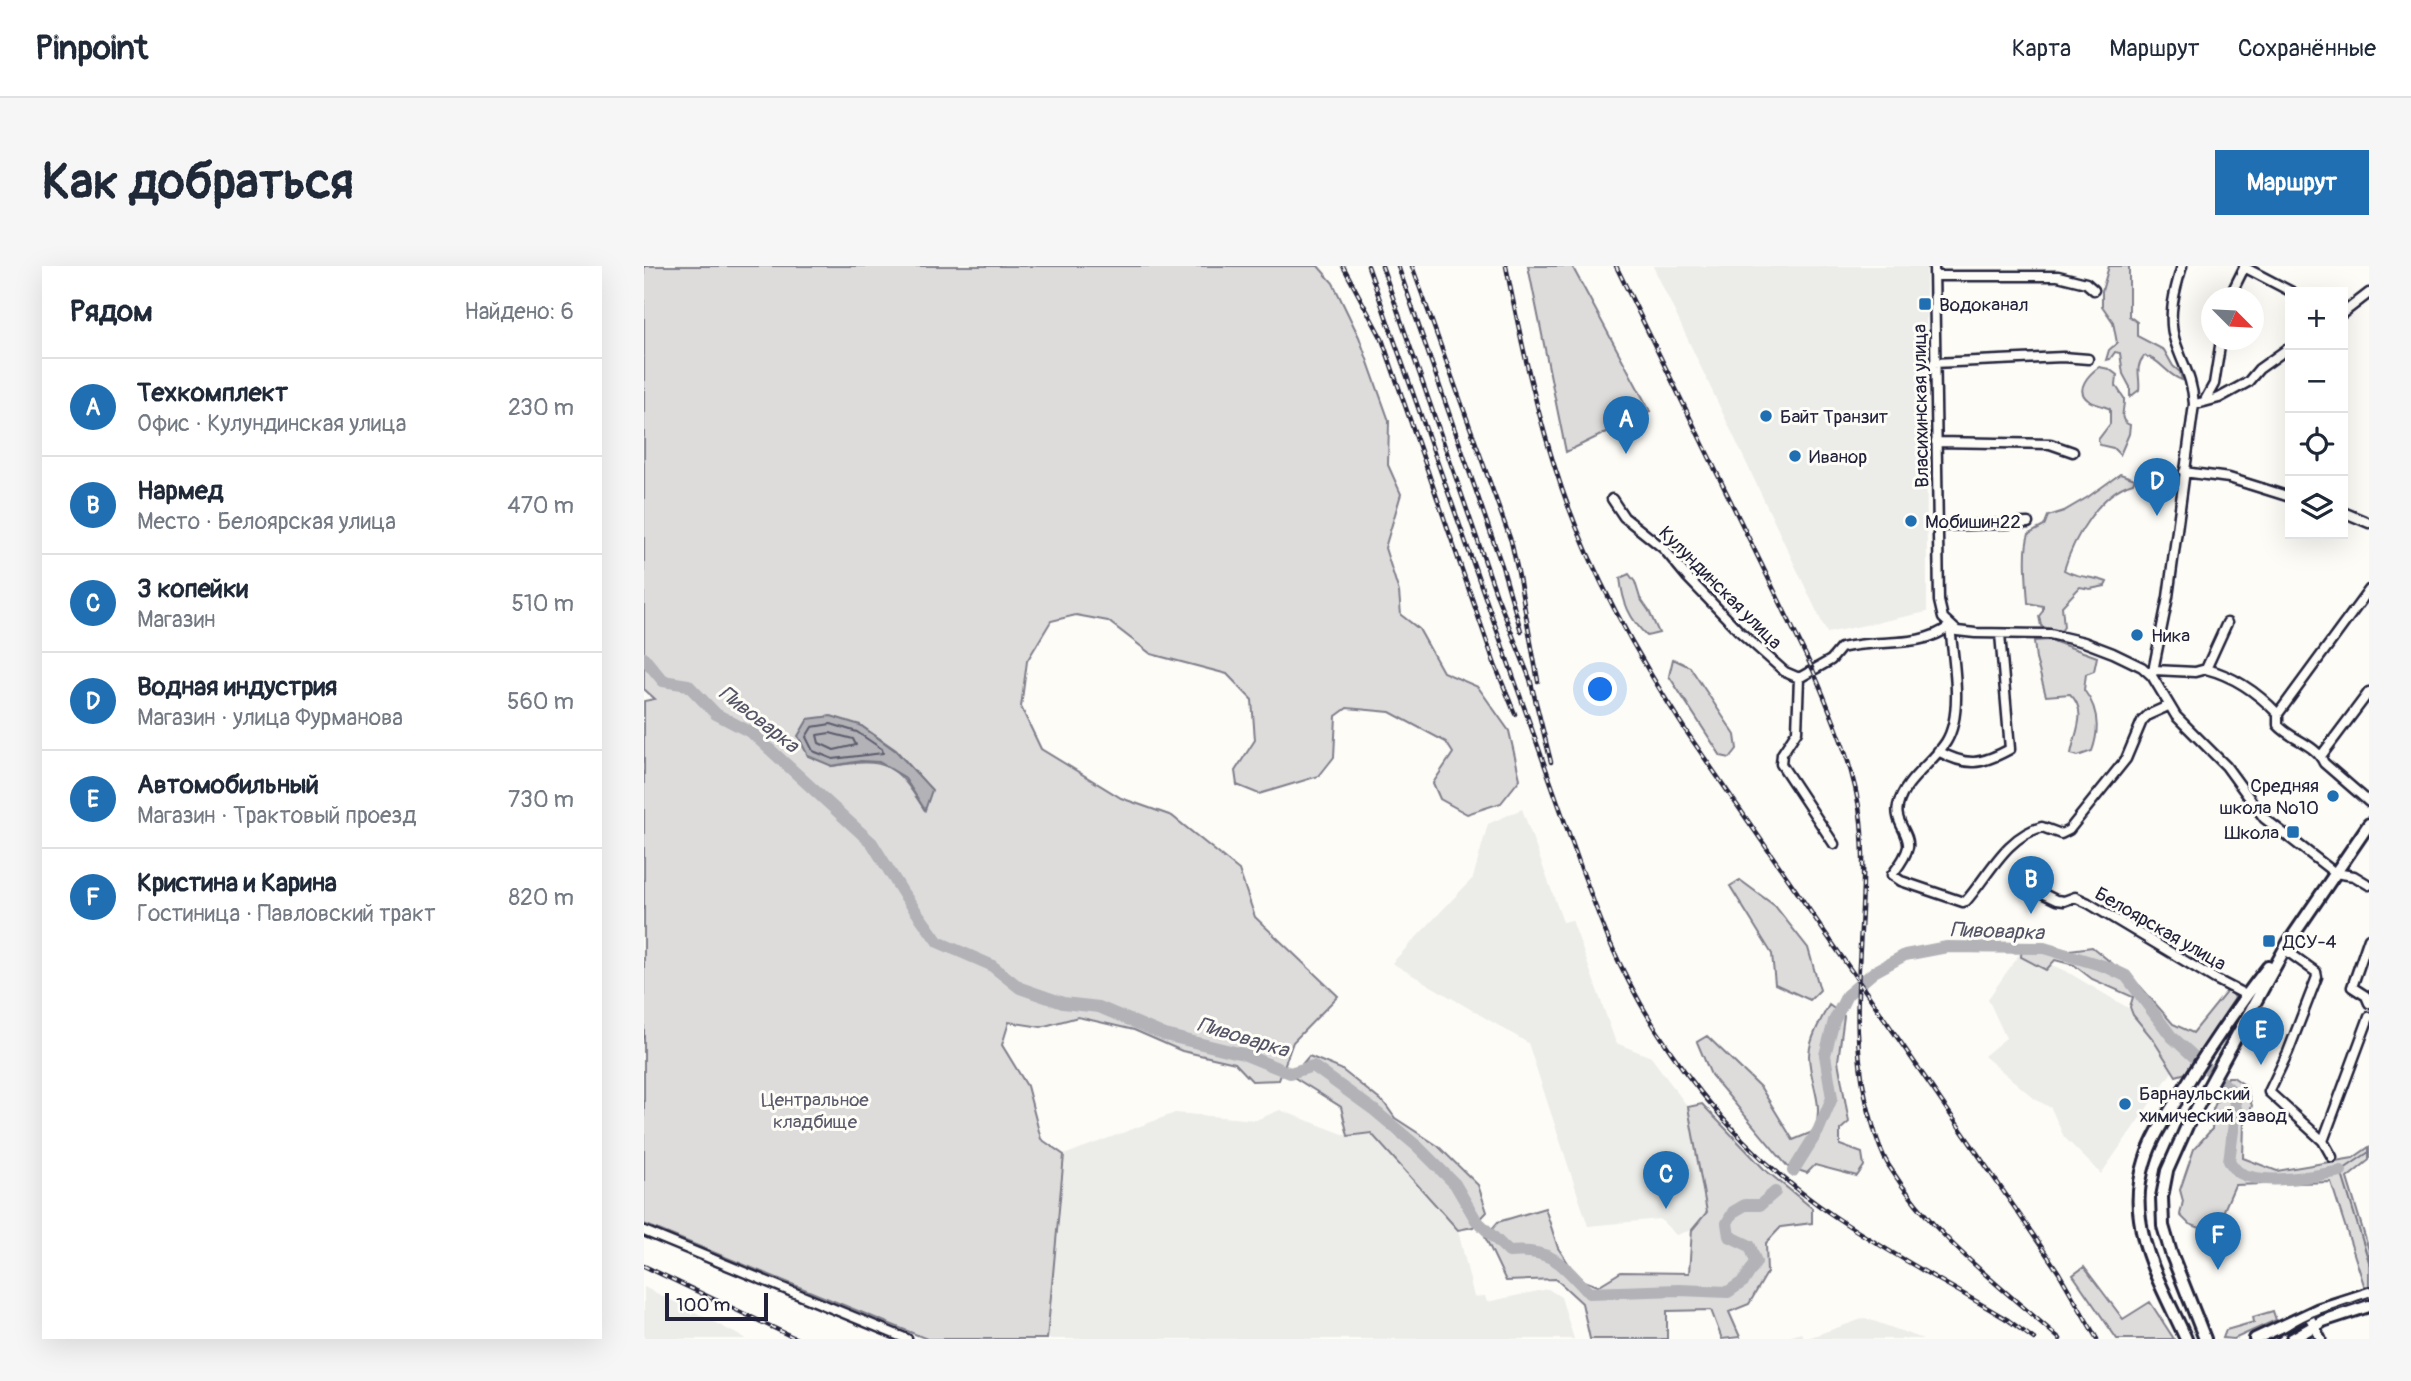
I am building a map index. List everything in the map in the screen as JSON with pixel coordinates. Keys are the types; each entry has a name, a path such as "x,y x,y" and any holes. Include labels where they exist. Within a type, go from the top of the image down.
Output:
{"main road":[{"path":"2205,1339 2171,1254 2161,1210 2167,1171 2178,1142 2286,946 2369,824"},
{"path":"2186,1339 2148,1252 2141,1229 2138,1200 2142,1171 2149,1149 2191,1078 2246,995 2286,946"},
{"path":"2216,1040 2228,1039 2229,1048"},
{"path":"2184,1089 2190,1099 2201,1100"},
{"path":"2255,1339 2308,1314 2368,1293"},
{"path":"2292,1339 2313,1325 2369,1306"},
{"path":"2266,1339 2281,1327"}],"street":[{"name":"Власихинская улица","path":"1934,266 1939,601 1943,618 1950,626 1955,676 1952,729 1945,744 1910,786 1897,808 1908,847 1892,875 1901,881 1966,901 1996,860 2026,834 2042,827 2061,834 2069,830 2126,758 2142,721 2148,715 2168,706"},
{"path":"2182,266 2173,308 2173,333 2190,377 2194,404 2168,597 2153,673 2168,706 2226,766 2264,818 2335,873 2354,876 2369,885"},
{"path":"2234,287 2244,267 2285,288"},
{"path":"1934,276 2058,276 2087,283 2094,290"},
{"path":"2348,309 2369,292"},
{"path":"2204,402 2214,384 2219,350"},
{"path":"2194,404 2219,398 2248,382 2259,369 2286,350"},
{"path":"1934,363 2088,359"},
{"path":"1936,442 2050,444 2073,452"},
{"path":"2184,472 2229,478 2285,495"},
{"name":"Кулундинская улица","path":"1612,499 1624,517 1664,549 1739,631 1785,672 1799,678"},
{"path":"2348,514 2369,523"},
{"path":"1938,526 2028,523"},
{"path":"2369,590 2278,714 2278,725 2283,731 2321,756 2324,763 2369,802"},
{"path":"2206,669 2227,623"},
{"path":"1833,844 1781,764 1782,754 1797,732 1799,678 1831,660 1841,648 1923,639 1940,634 1950,626 1964,633 2042,633 2076,640 2129,660 2153,673 2195,672 2206,669 2221,673 2246,687 2278,714"},
{"path":"1938,751 1969,764 1993,759 2010,749 2000,634"},
{"path":"2321,756 2369,692"},
{"name":"Белоярская улица","path":"2021,883 2056,900 2064,901 2075,897 2088,903 2246,995"},
{"path":"2369,938 2352,987 2366,996 2369,1003"},
{"path":"2286,946 2316,972 2317,977 2303,1016 2269,1092 2323,1141 2332,1157"},
{"path":"2323,1141 2369,1017"},
{"path":"644,1231 907,1339"},
{"path":"2308,1314 2321,1339"}],"shaded area":[{"path":"1653,266 1926,266 1927,612 1827,633"},
{"path":"1522,809 1563,922 1572,920 1616,1043 1651,1057 1688,1107 1707,1212 1692,1230 1676,1235 1660,1219 1588,1226 1528,1043 1392,963 1473,878 1488,824"},
{"path":"2020,953 2064,970 2145,1018 2176,1066 2101,1174 2064,1137 2051,1108 2035,1099 1984,1056 2006,1038 1988,999"},
{"path":"1280,1110 1348,1136 1371,1133 1458,1230 1474,1297 1485,1296 1487,1302 1548,1289 1561,1297 1574,1339 1047,1339 1064,1155 1175,1113 1256,1120"},
{"path":"644,1287 689,1309 746,1339 644,1339"},
{"path":"1865,1318 1923,1339 1805,1339"},
{"path":"1801,1333 1805,1339 1783,1339"}],"green space":[{"name":"Центральное кладбище","path":"644,266 1318,266 1333,283 1359,337 1389,421 1388,465 1401,494 1385,548 1399,592 1401,615 1419,629 1443,672 1478,687 1509,731 1520,779 1501,803 1467,814 1440,799 1433,783 1453,753 1446,742 1390,712 1347,708 1336,716 1334,757 1319,776 1259,794 1237,785 1235,771 1255,740 1252,700 1227,674 1151,654 1108,621 1076,615 1051,621 1027,661 1021,707 1041,749 1121,798 1172,816 1239,870 1255,917 1338,996 1293,1042 1279,1080 1252,1081 1235,1063 1182,1051 1134,1030 1078,1017 1041,1027 1009,1022 1002,1045 1027,1086 1041,1139 1064,1155 1047,1339 927,1339 644,1224 644,701 655,699 644,689","holes":["860,725 896,750 931,790 924,809 905,782 888,767 866,762 832,766"]},
{"path":"1528,266 1572,266 1650,411 1566,452"},
{"path":"2109,266 2129,266 2129,316 2137,322 2137,336 2164,350 2173,366 2180,372 2182,380 2155,360 2144,356 2139,369 2139,390 2130,397 2130,387 2123,374 2120,353 2115,352 2106,360 2109,350 2117,343 2113,322 2102,306 2102,291"},
{"path":"2099,367 2109,369 2117,375 2116,386 2124,398 2123,417 2130,425 2120,455 2113,448 2100,445 2098,440 2110,424 2110,409 2090,402 2082,392 2084,382"},
{"path":"2120,474 2135,479 2099,506 2081,531 2064,570 2107,582 2105,586 2090,589 2080,587 2062,606 2064,627 2061,631 2041,626 2039,616 2043,606 2028,603 2026,559 2029,534 2044,526 2048,516 2064,511 2088,497"},
{"path":"1629,574 1659,633 1647,636 1628,610 1620,578"},
{"path":"2050,640 2097,657 2094,671 2086,674 2084,690 2095,711 2096,735 2092,751 2078,756 2071,754 2079,723 2076,701 2070,694 2046,696 2036,659 2034,641"},
{"path":"1673,659 1690,667 1735,735 1737,749 1730,758 1721,756 1669,676"},
{"path":"1740,880 1775,906 1808,948 1820,990 1810,1000 1775,984 1772,954 1730,886"},
{"path":"2039,943 2062,951 2092,947 2140,986 2173,1024 2193,1033 2227,991 2235,998 2186,1073 2176,1076 2152,1038 2133,1015 2130,1007 2133,997 2092,979 2074,965 2055,960 2046,970 2021,957 2022,945"},
{"path":"1829,1005 1844,1016 1838,1061 1849,1122 1840,1130 1840,1145 1862,1153 1864,1166 1857,1176 1815,1165 1807,1173 1788,1167 1711,1075 1697,1042 1707,1036 1761,1088 1793,1140 1815,1131 1818,1110 1809,1056 1816,1030"},
{"path":"1309,1056 1341,1069 1385,1104 1395,1118 1438,1146 1478,1185 1487,1212 1473,1227 1458,1230 1371,1133 1348,1136 1341,1107 1292,1076"},
{"path":"2228,1077 2233,1077 2246,1086 2252,1106 2244,1123 2243,1158 2277,1171 2353,1158 2369,1147 2369,1160 2347,1178 2369,1250 2369,1289 2364,1285 2331,1182 2235,1185 2214,1233 2189,1224 2180,1215 2183,1201 2180,1190 2194,1149 2212,1129 2213,1109"},
{"path":"1702,1104 1764,1169 1812,1208 1812,1223 1781,1227 1766,1243 1767,1273 1749,1304 1729,1312 1740,1337 1722,1339 1711,1310 1667,1311 1667,1339 1590,1339 1582,1303 1556,1279 1506,1281 1485,1237 1498,1222 1545,1208 1558,1248 1579,1279 1598,1286 1621,1272 1689,1273 1692,1230 1707,1212 1688,1107"},
{"path":"2084,1267 2123,1319 2150,1302 2174,1339 2117,1339 2073,1275"},
{"path":"2273,1311 2276,1320 2234,1339 2223,1338 2226,1330 2254,1322 2253,1317"}],"water":[{"path":"831,716 860,725 896,751 932,790 925,810 904,777 879,762 861,761 832,766 808,756 798,736 808,719"}],"waterway":[{"name":"Пивоварка","path":"644,658 663,681 688,685 716,714 752,733 872,843 938,942 991,965 1020,988 1063,1003 1099,1007 1165,1035 1243,1054 1290,1073 1313,1066 1374,1110 1418,1147 1455,1184 1476,1220 1509,1252 1536,1253 1555,1260 1589,1293 1679,1290 1728,1292 1744,1281 1756,1262 1750,1246 1729,1236 1727,1223 1733,1212 1745,1205 1760,1205 1775,1192"},
{"name":"Пивоварка","path":"1793,1171 1818,1131 1832,1098 1825,1055 1834,1021 1847,995 1874,972 1905,955 1947,947 2044,948 2107,967 2126,976 2171,1036 2232,1091 2236,1108 2229,1161 2237,1171 2262,1179 2304,1177 2341,1171"},
{"name":"Пивоварка","path":"2369,1152 2341,1171 2369,1262"}],"tram line":[{"path":"2276,1339 2297,1324 2369,1297"}],"railway":[{"path":"1343,266 1382,339 1495,665 1515,714"},
{"path":"1368,266 1581,868 1608,938 1649,1018 1674,1056 1731,1128 1798,1190 1855,1230 2008,1320 2034,1339"},
{"path":"1382,266 1497,596 1530,679 1551,762"},
{"path":"1398,266 1502,566 1521,631"},
{"path":"1412,266 1511,541 1538,681"},
{"path":"1506,266 1537,406 1562,489 1601,583 1633,643 1686,731 2059,1273 2097,1339"},
{"path":"1616,266 1813,670 1854,782 1861,821 1863,859 1859,1047 1863,1085 1881,1150 1906,1192 1946,1238 2060,1339"},
{"path":"644,1266 797,1339"}],"place":[{"name":"Водоканал","path":"1925,304"},
{"name":"Байт Транзит","path":"1766,416"},
{"name":"Техкомплект","path":"1626,454"},
{"name":"Иванор","path":"1795,456"},
{"name":"Водная индустрия","path":"2157,516"},
{"name":"Мобишин22","path":"1911,521"},
{"name":"Ника","path":"2137,635"},
{"name":"Средняя школа №10","path":"2333,796"},
{"name":"Школа","path":"2293,832"},
{"name":"Нармед","path":"2031,914"},
{"name":"ДСУ-4","path":"2269,941"},
{"name":"Автомобильный","path":"2261,1065"},
{"name":"Барнаульский химический завод","path":"2125,1104"},
{"name":"3 копейки","path":"1666,1209"},
{"name":"Кристина и Карина","path":"2218,1270"}]}
